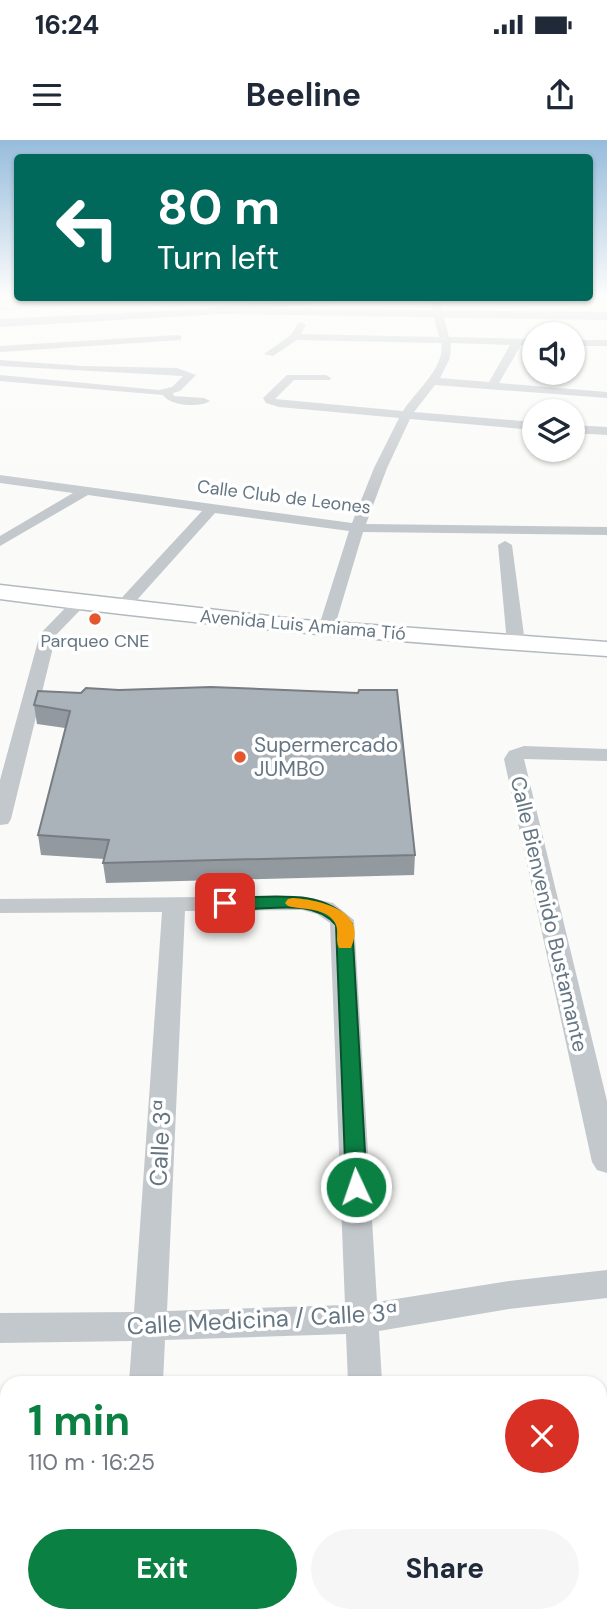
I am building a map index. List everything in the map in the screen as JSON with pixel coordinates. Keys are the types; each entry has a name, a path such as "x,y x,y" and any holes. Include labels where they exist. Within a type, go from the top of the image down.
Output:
{"main road":[{"name":"Avenida Luis Amiama Tió","path":"0,592 121,608 326,629 607,649"}],"street":[{"path":"29,365 83,369 164,365"},
{"path":"0,378 166,392 176,389 191,375 166,365"},
{"path":"326,629 355,528 405,416 442,365"},
{"path":"492,386 504,365"},
{"path":"326,378 291,377 269,398 270,401 279,404 522,425"},
{"path":"430,381 607,395"},
{"path":"166,392 171,399 205,401"},
{"path":"585,430 607,431"},
{"name":"Calle Club de Leones","path":"0,479 355,528 607,531"},
{"path":"0,542 86,491"},
{"path":"121,608 212,508"},
{"path":"505,545 516,643"},
{"path":"0,820 48,634 79,603"},
{"name":"Calle Bienvenido Bustamante","path":"607,755 527,752 518,754 514,759 607,1162"},
{"path":"0,906 309,903 334,913 344,924 365,1376"},
{"name":"Calle 3ª","path":"146,1376 174,904"},
{"name":"Calle Medicina / Calle 3ª","path":"0,1328 362,1319 509,1295 607,1284"}],"building":[{"path":"211,687 358,693 359,690 397,690 415,855 103,863 109,840 38,835 70,711 34,705 38,691 81,693 86,688 119,690"}],"slow traffic":[{"path":"293,903 316,905 340,917 344,924 345,944"}],"place":[{"name":"Parqueo CNE","path":"95,619"},
{"name":"Supermercado JUMBO","path":"240,757"}],"route":[{"path":"225,903 309,903 326,908 340,917 344,924 356,1187"}]}
